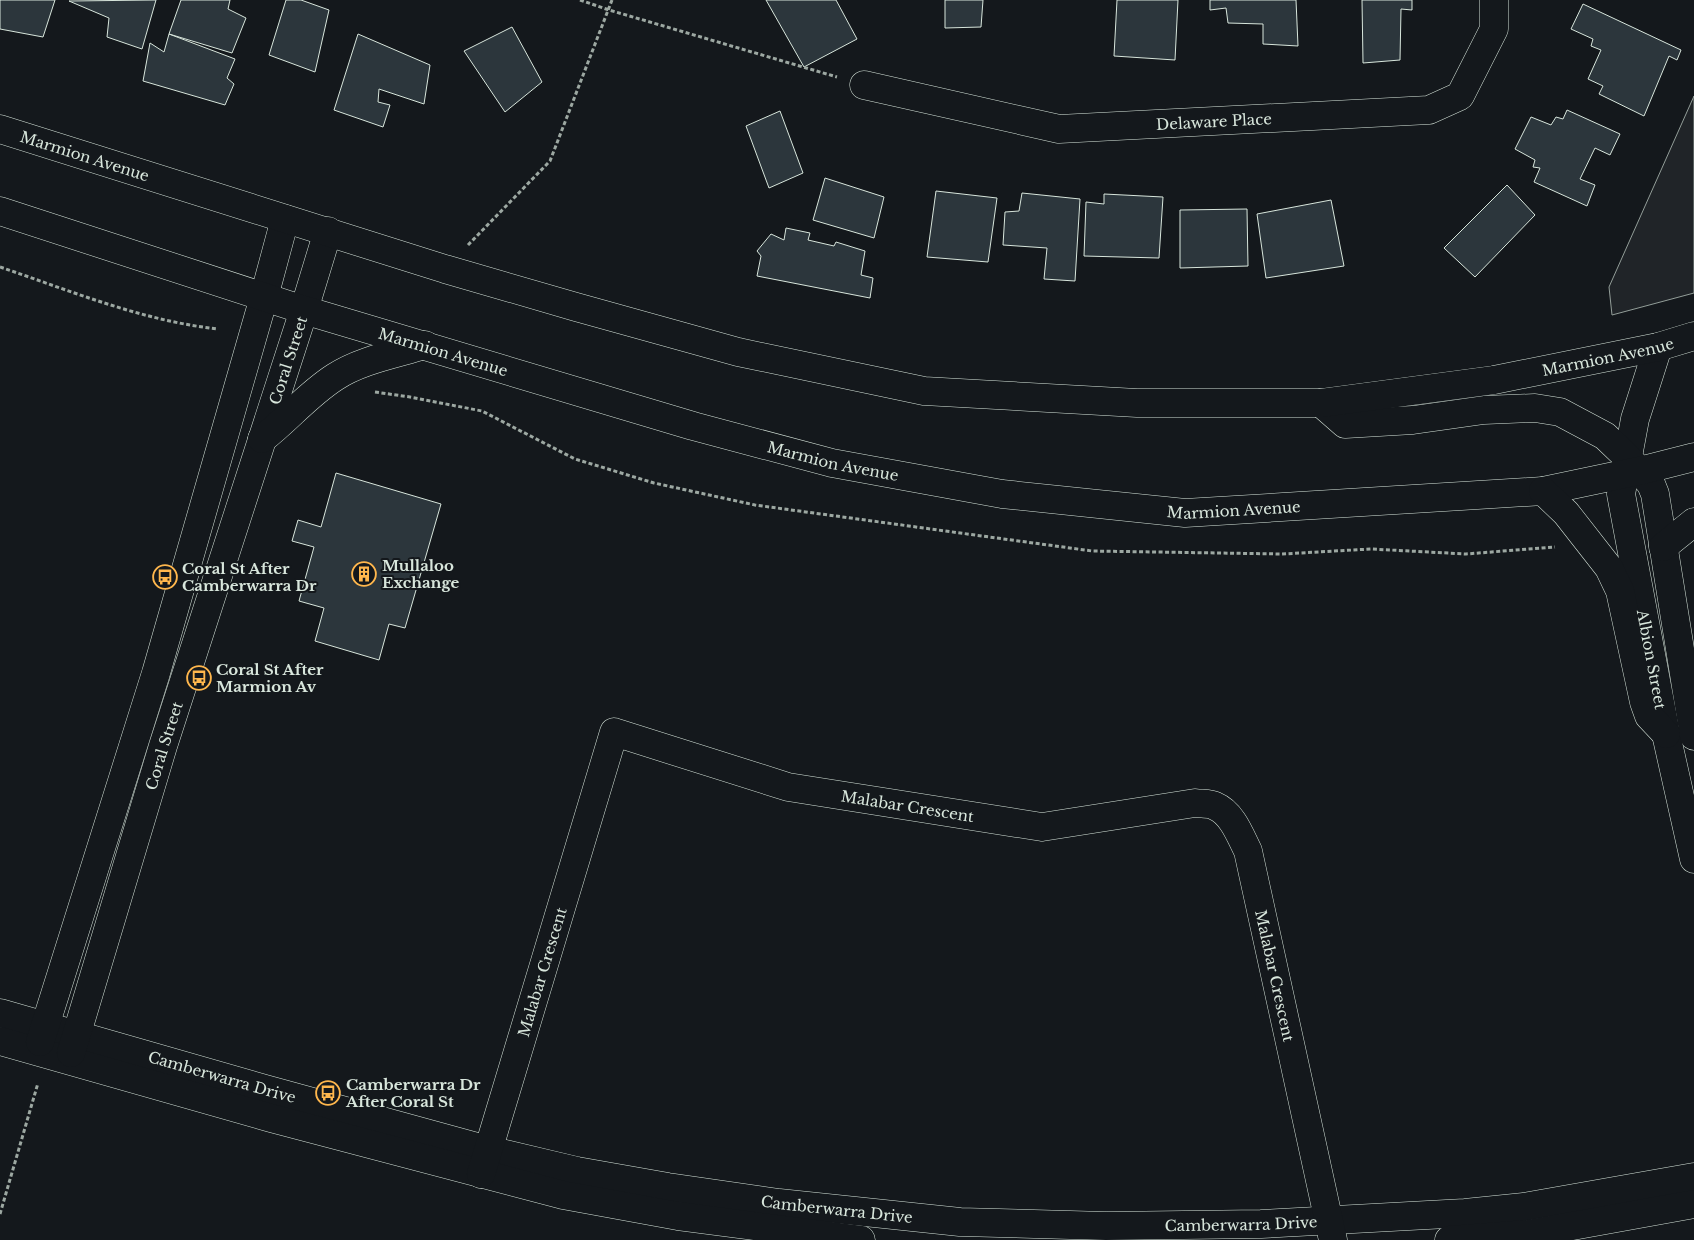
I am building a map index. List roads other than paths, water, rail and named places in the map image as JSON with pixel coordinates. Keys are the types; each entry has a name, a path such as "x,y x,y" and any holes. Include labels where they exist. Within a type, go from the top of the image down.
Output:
{"main road":[{"name":"Delaware Place","path":"864,85 1059,129 1429,110 1460,96 1494,29 1494,0"},
{"name":"Marmion Avenue","path":"0,129 444,269 576,307 738,352 924,390 1137,403 1321,403 1494,380 1658,347 1694,336"},
{"name":"Marmion Avenue","path":"0,211 304,310 693,426 832,463 1002,494 1185,513 1543,491 1630,468 1694,457"},
{"name":"Coral Street","path":"38,1064 46,1026 156,673 264,297 284,219"},
{"name":"Coral Street","path":"68,1061 163,746 328,231"},
{"path":"262,439 307,397 337,376 361,365 425,345"},
{"name":"Albion Street","path":"1658,347 1635,419 1630,468 1621,494 1666,734 1694,859"},
{"name":"Albion Street","path":"1321,403 1345,424 1413,420 1484,410 1535,408 1560,412 1605,436 1630,468 1651,484 1655,494 1694,736"},
{"path":"1543,491 1566,513 1609,568 1620,591 1623,612 1649,716 1666,734"},
{"path":"1663,547 1694,522"},
{"name":"Malabar Crescent","path":"485,1162 614,732 788,787 1042,827 1195,804 1215,805 1228,816 1248,851 1331,1230"},
{"name":"Camberwarra Drive","path":"0,1013 274,1092 485,1162 562,1195 678,1216 861,1240"},
{"name":"Camberwarra Drive","path":"0,1041 38,1064 68,1061 271,1118 485,1162 577,1170 668,1187 779,1203 960,1222 1106,1226 1261,1224 1331,1230 1524,1207 1694,1177"},
{"path":"1449,1240 1529,1237 1694,1204"},
{"path":"1524,1207 1529,1237"}],"place":[{"name":"Mullaloo Exchange","path":"364,574"},
{"name":"Coral St After Camberwarra Dr","path":"165,577"},
{"name":"Coral St After Marmion Av","path":"199,678"},
{"name":"Camberwarra Dr After Coral St","path":"328,1093"}]}
